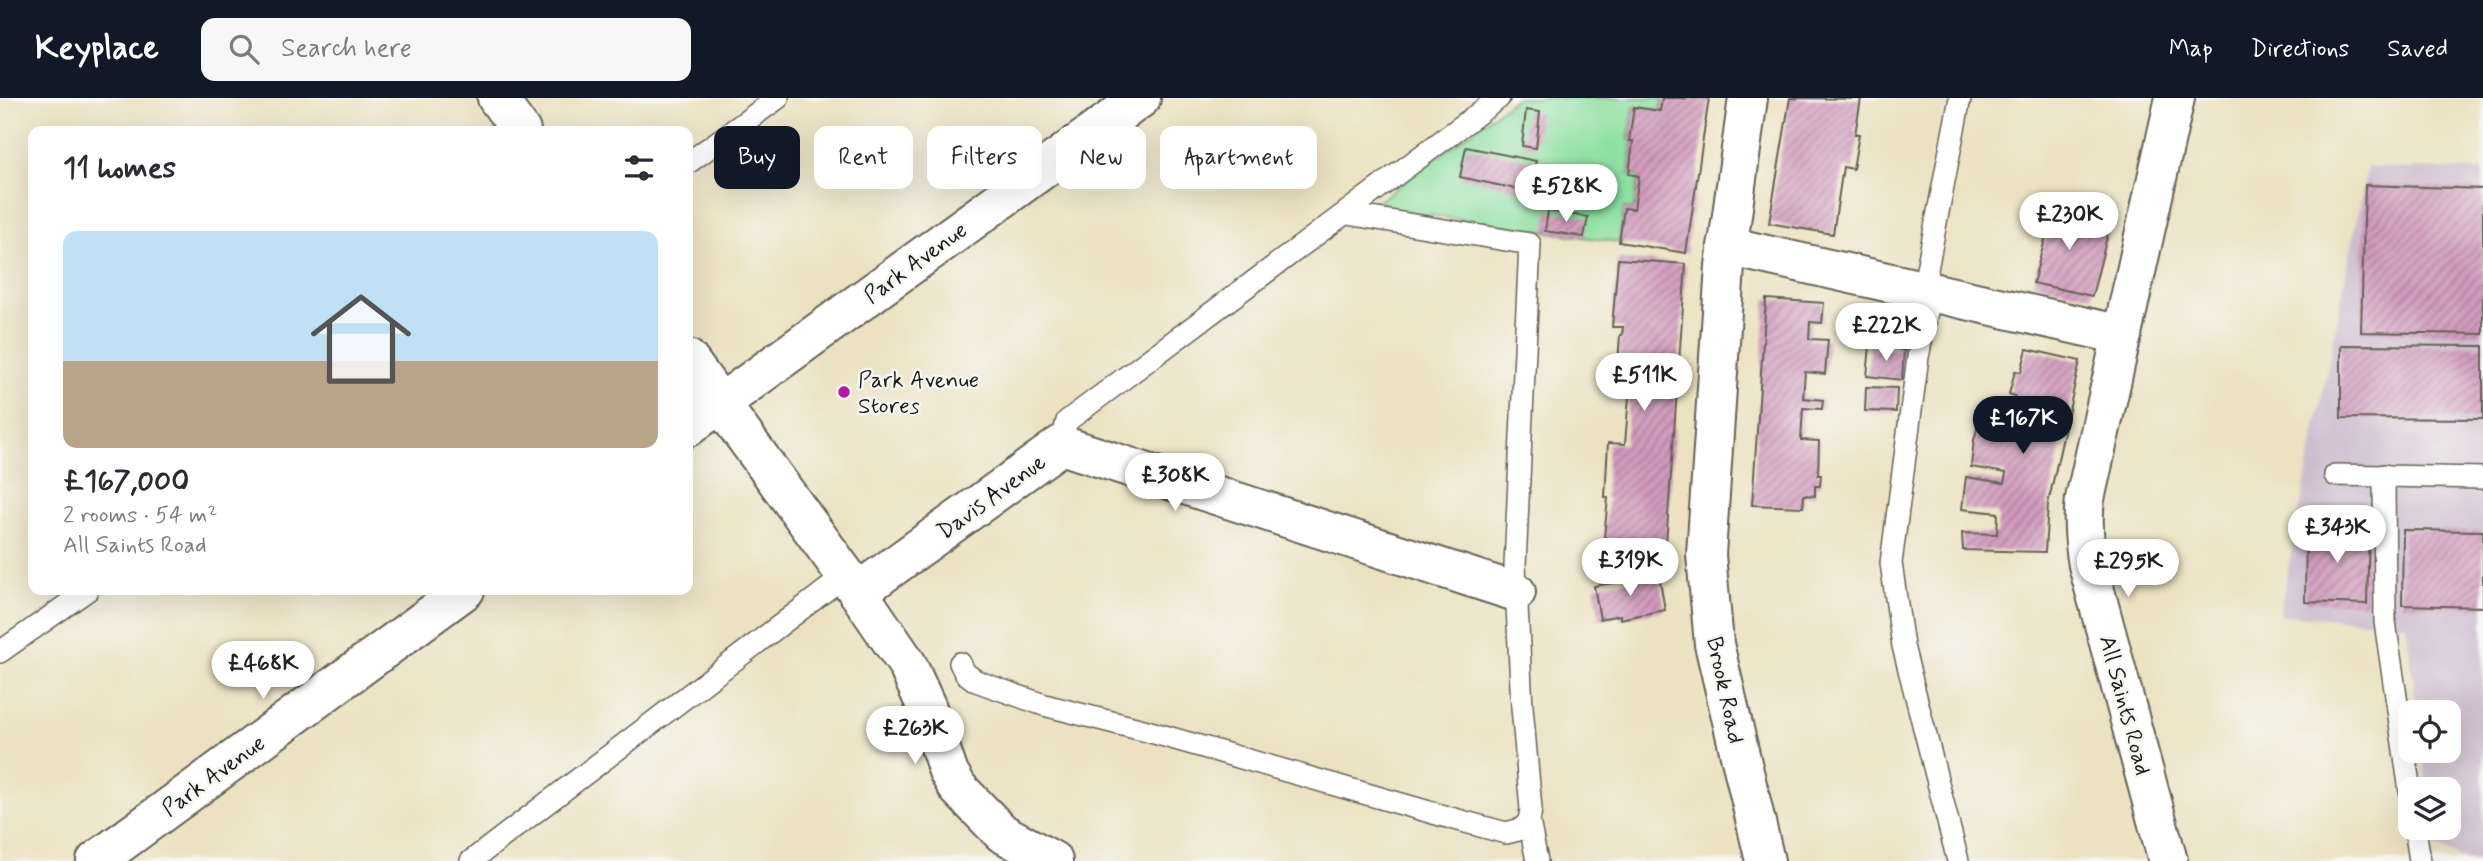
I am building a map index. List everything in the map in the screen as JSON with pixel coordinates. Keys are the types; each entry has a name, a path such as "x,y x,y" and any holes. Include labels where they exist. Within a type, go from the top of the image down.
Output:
{"street":[{"path":"497,98 517,126"},
{"name":"Park Avenue","path":"693,423 1142,98"},
{"name":"Brook Road","path":"1748,98 1727,246 1706,555 1713,644 1765,861"},
{"name":"All Saints Road","path":"2168,861 2088,565 2083,534 2085,499 2175,98"},
{"path":"1727,246 2122,335"},
{"path":"693,366 852,583 907,664 927,708 948,771 958,788 1002,833 1053,861"},
{"name":"Davis Avenue","path":"852,583 1061,445 1516,592"},
{"name":"Park Avenue","path":"96,861 458,595"}],"lane":[{"path":"693,159 778,98"},
{"path":"1061,445 1067,421 1499,98"},
{"path":"1958,861 1903,646 1891,563 1927,291 1960,98"},
{"path":"1346,214 1530,244 1515,560 1530,821 1537,861"},
{"path":"2335,475 2483,478"},
{"path":"2384,475 2385,622 2408,777"},
{"path":"471,861 852,583"},
{"path":"0,652 81,595"},
{"path":"960,663 965,673 976,681 1044,705 1147,731 1460,821 1506,833 1522,829 1530,821"},
{"path":"2417,840 2420,861"}],"shaded area":[{"path":"2367,167 2483,170 2483,861 2467,861 2435,846 2434,840 2461,840 2461,777 2425,777 2424,763 2461,763 2461,700 2416,700 2406,624 2279,615"}],"green space":[{"path":"1516,98 1662,98 1660,111 1634,107 1629,140 1633,141 1629,174 1639,176 1634,209 1624,208 1619,242 1371,207"}],"building":[{"path":"1662,98 1709,98 1686,253 1619,242 1624,208 1634,209 1639,176 1629,174 1633,141 1629,141 1634,107 1660,111"},
{"path":"1790,98 1861,99 1853,169 1843,167 1833,234 1769,223"},
{"path":"1526,110 1540,112 1536,148 1522,146"},
{"path":"1466,147 1536,161 1530,192 1460,177"},
{"path":"2365,185 2483,189 2483,334 2361,332"},
{"path":"1548,211 1588,217 1584,237 1545,231"},
{"path":"2051,212 2110,225 2092,296 2033,283 2046,236 2034,233 2027,226 2029,218 2038,214 2050,217"},
{"path":"1618,259 1686,264 1664,572 1601,567 1608,498 1605,497 1608,443 1625,444 1629,396 1608,395 1611,361 1618,362 1623,327 1612,327"},
{"path":"1766,299 1824,303 1822,323 1810,322 1809,339 1828,340 1825,374 1805,372 1803,398 1823,400 1822,409 1803,408 1801,440 1819,441 1820,486 1815,486 1815,496 1804,495 1803,507 1752,505"},
{"path":"1900,322 1916,325 1911,351 1895,347"},
{"path":"2341,345 2483,346 2483,419 2341,418"},
{"path":"1870,346 1904,350 1902,380 1867,376"},
{"path":"2027,349 2080,361 2048,504 2045,552 1963,550 1962,533 1997,534 1998,513 1962,509 1966,477 2004,483 2006,473 1971,467 1974,440 1978,425 1994,429 1996,418 2009,421 2015,396 2009,394 2015,371 2021,372"},
{"path":"1866,387 1897,388 1896,412 1865,411"},
{"path":"2306,528 2369,528 2367,604 2305,602"},
{"path":"2403,530 2483,531 2483,607 2402,605"},
{"path":"1659,575 1665,610 1620,619 1620,615 1600,619 1594,586"}],"place":[{"name":"Park Avenue Stores","path":"844,392"}]}
